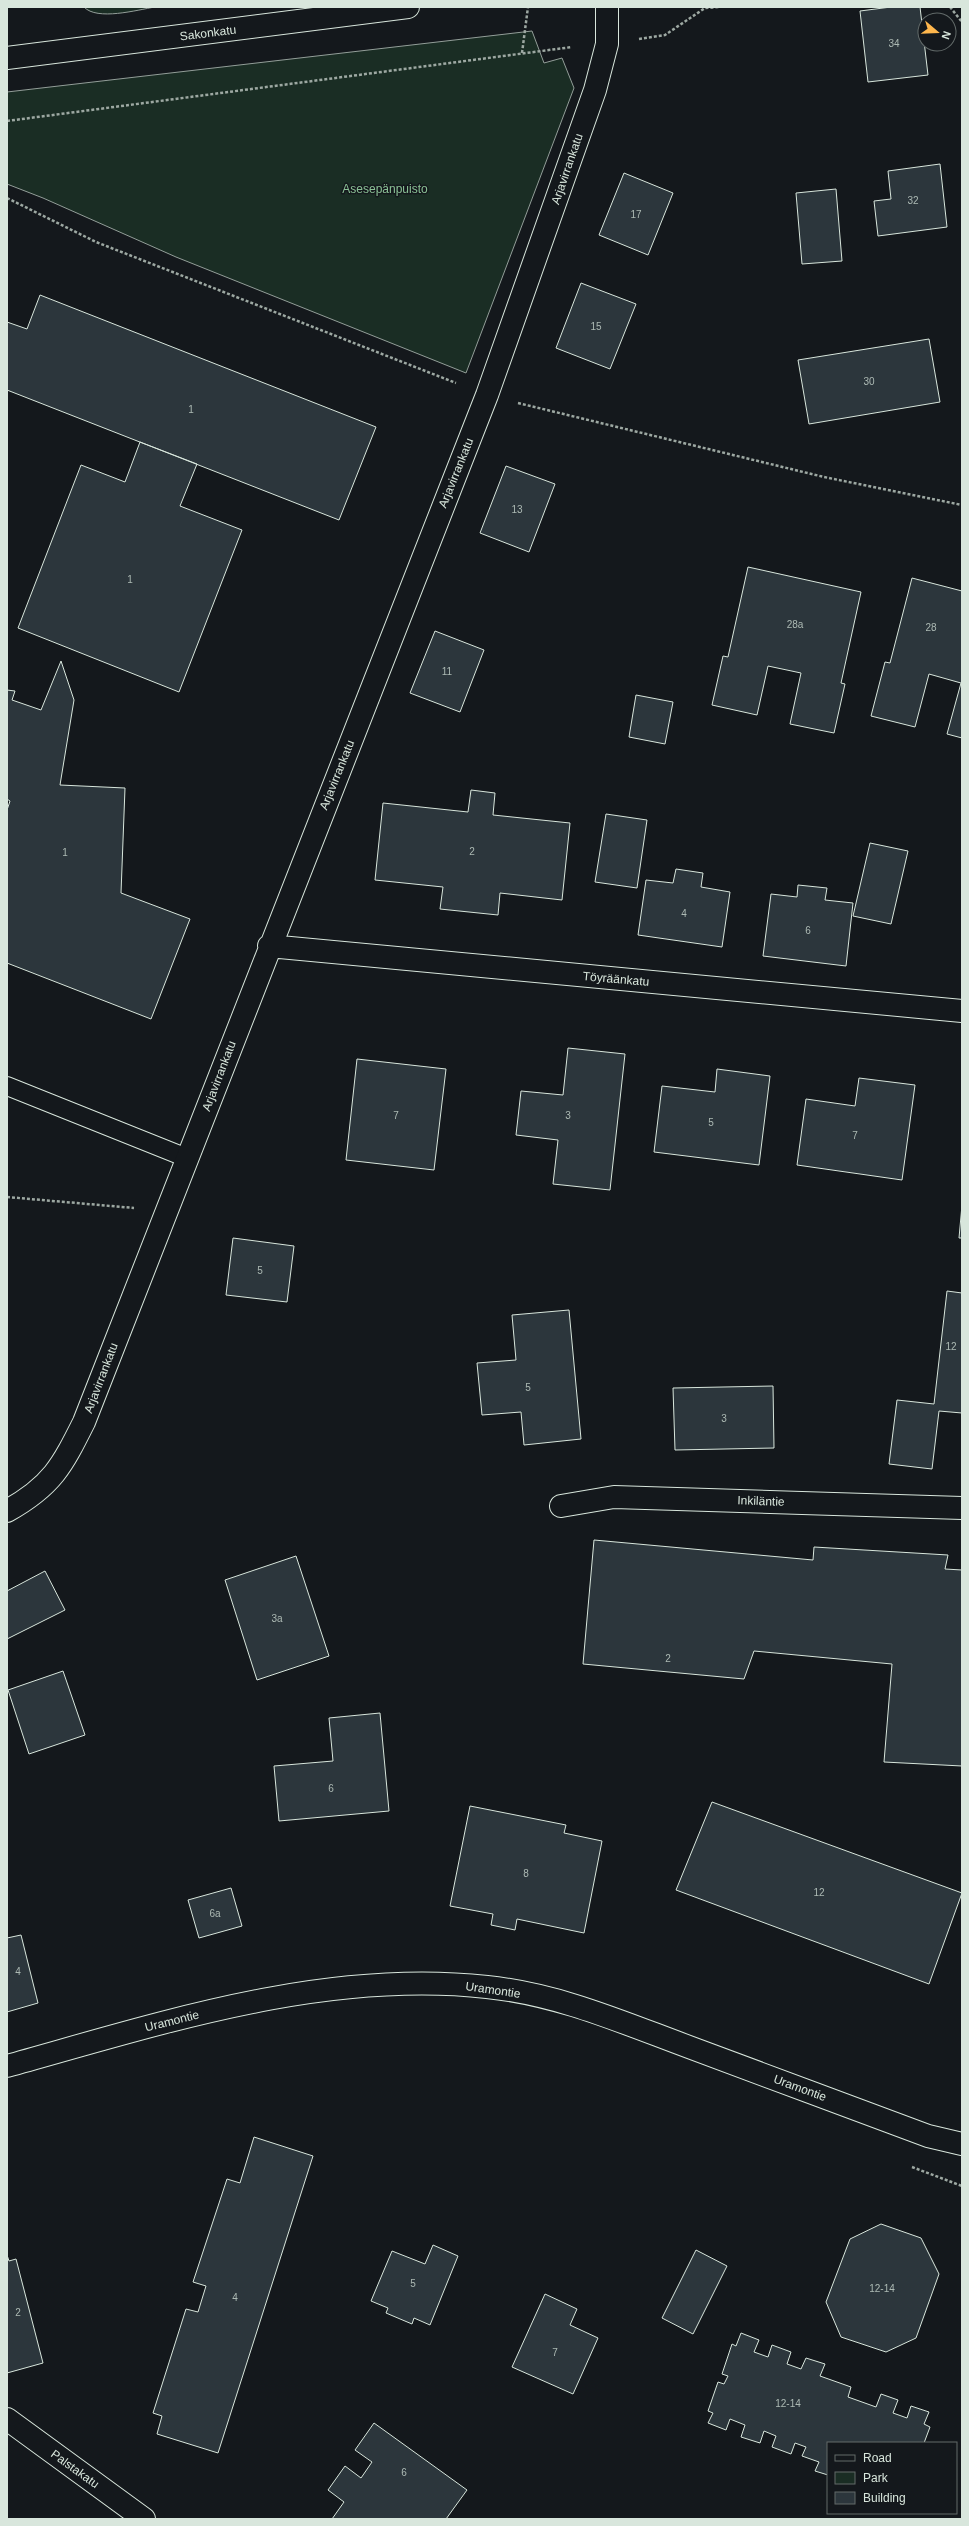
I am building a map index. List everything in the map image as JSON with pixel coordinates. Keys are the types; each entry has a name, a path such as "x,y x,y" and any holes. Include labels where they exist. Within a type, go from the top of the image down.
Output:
{"street":[{"name":"Sakonkatu","path":"7,58 408,7"},
{"name":"Arjavirrankatu","path":"7,1511 46,1485 62,1465 84,1422 269,946 487,395 595,90 607,44 607,7"},
{"name":"Töyräänkatu","path":"269,946 962,1011"},
{"name":"Inkiläntie","path":"561,1506 614,1497 962,1508"},
{"name":"Uramontie","path":"7,2066 135,2030 232,2006 300,1994 352,1987 429,1983 489,1987 589,2010 928,2136 962,2144"},
{"name":"Palstakatu","path":"7,2419 144,2519"}],"lane":[{"path":"7,1086 187,1158"}],"path":[{"path":"522,53 528,7"},
{"path":"7,121 522,53 607,44 665,34 705,8 720,7"},
{"path":"950,7 962,22"},
{"path":"7,1197 166,1211"},
{"path":"911,2166 962,2186"}],"green space":[{"path":"84,7 155,7 107,14 90,11"},
{"name":"Asesepänpuisto","path":"532,31 544,63 562,58 574,88 466,373 176,257 43,198 7,184 7,92"}],"building":[{"path":"891,7 920,7 921,12 917,12 917,52 925,52 928,75 868,82 860,11"},
{"path":"940,164 947,227 878,236 874,201 891,199 888,171"},
{"path":"624,173 673,193 648,255 599,235"},
{"path":"836,189 842,261 802,264 796,193"},
{"path":"581,283 636,304 610,369 556,348"},
{"path":"40,295 376,427 339,520 7,390 7,322 27,329"},
{"path":"929,339 940,402 809,424 798,360"},
{"path":"140,442 197,464 180,506 242,530 179,692 18,628 81,465 125,482"},
{"path":"506,466 555,484 529,552 480,533"},
{"path":"748,567 861,592 841,683 845,684 834,733 790,724 801,673 768,666 757,715 712,705 723,656 728,657"},
{"path":"912,578 962,591 962,738 947,734 961,683 929,674 915,727 871,716 885,662 890,663"},
{"path":"435,631 484,650 460,712 410,693"},
{"path":"61,661 74,700 60,785 125,788 121,893 190,919 151,1019 7,963 7,810 10,801 7,799 7,690 15,691 12,700 41,710"},
{"path":"636,695 673,702 665,744 629,737"},
{"path":"471,790 495,793 493,815 570,823 562,900 500,893 498,915 440,909 443,887 375,880 383,803 468,812"},
{"path":"606,814 647,820 637,888 595,882"},
{"path":"870,843 908,851 891,924 853,916"},
{"path":"676,869 703,873 701,887 730,892 722,947 638,935 646,880 673,883"},
{"path":"798,885 827,888 825,900 853,903 846,966 763,956 771,894 797,897"},
{"path":"568,1048 625,1054 610,1190 553,1184 558,1140 516,1135 521,1091 563,1095"},
{"path":"357,1059 446,1069 434,1170 346,1160"},
{"path":"717,1069 770,1076 759,1165 654,1152 662,1086 715,1092"},
{"path":"859,1078 915,1085 902,1180 797,1165 806,1099 855,1106"},
{"path":"962,1205 962,1238 959,1238"},
{"path":"233,1238 294,1246 287,1302 226,1295"},
{"path":"947,1291 962,1293 962,1413 939,1411 932,1469 889,1464 897,1400 934,1404"},
{"path":"569,1310 581,1439 524,1445 521,1412 482,1415 477,1363 516,1360 512,1315"},
{"path":"773,1386 774,1448 675,1450 673,1388"},
{"path":"594,1540 813,1560 814,1547 948,1555 945,1569 962,1570 962,1766 884,1762 892,1664 754,1651 744,1679 583,1664"},
{"path":"296,1556 329,1656 257,1680 225,1580"},
{"path":"45,1571 65,1610 7,1639 7,1591"},
{"path":"63,1671 85,1735 29,1754 8,1690"},
{"path":"380,1713 389,1811 279,1821 274,1766 333,1761 329,1718"},
{"path":"712,1802 962,1893 929,1984 676,1890"},
{"path":"470,1806 566,1825 564,1833 602,1841 584,1933 517,1919 515,1930 491,1925 493,1914 450,1906"},
{"path":"231,1888 242,1926 199,1938 188,1900"},
{"path":"21,1935 38,2003 7,2012 7,1938"},
{"path":"254,2137 313,2156 218,2453 157,2434 162,2416 153,2413 186,2309 198,2312 206,2286 193,2282 227,2179 240,2183"},
{"path":"881,2224 921,2238 939,2274 916,2338 886,2352 841,2337 826,2302 850,2239"},
{"path":"433,2245 458,2256 430,2325 414,2318 412,2324 386,2313 388,2308 371,2301 392,2251 425,2264"},
{"path":"696,2250 727,2266 693,2334 662,2318"},
{"path":"7,2255 9,2261 16,2259 43,2363 7,2373"},
{"path":"545,2294 577,2309 570,2325 598,2338 573,2394 512,2367"},
{"path":"741,2333 759,2340 754,2352 768,2357 772,2345 791,2352 787,2364 801,2369 806,2358 825,2364 820,2376 851,2387 848,2397 876,2407 881,2394 898,2400 893,2413 907,2418 911,2406 929,2412 924,2424 930,2427 924,2442 827,2442 827,2475 815,2471 819,2462 802,2456 806,2447 795,2443 791,2454 772,2447 776,2436 764,2431 760,2443 741,2437 745,2425 730,2419 726,2430 708,2423 713,2413 708,2411 718,2382 724,2384 728,2376 722,2374 732,2344 736,2346"},
{"path":"374,2423 467,2490 446,2519 332,2519 344,2502 328,2490 345,2466 361,2478 372,2462 355,2450"}]}
